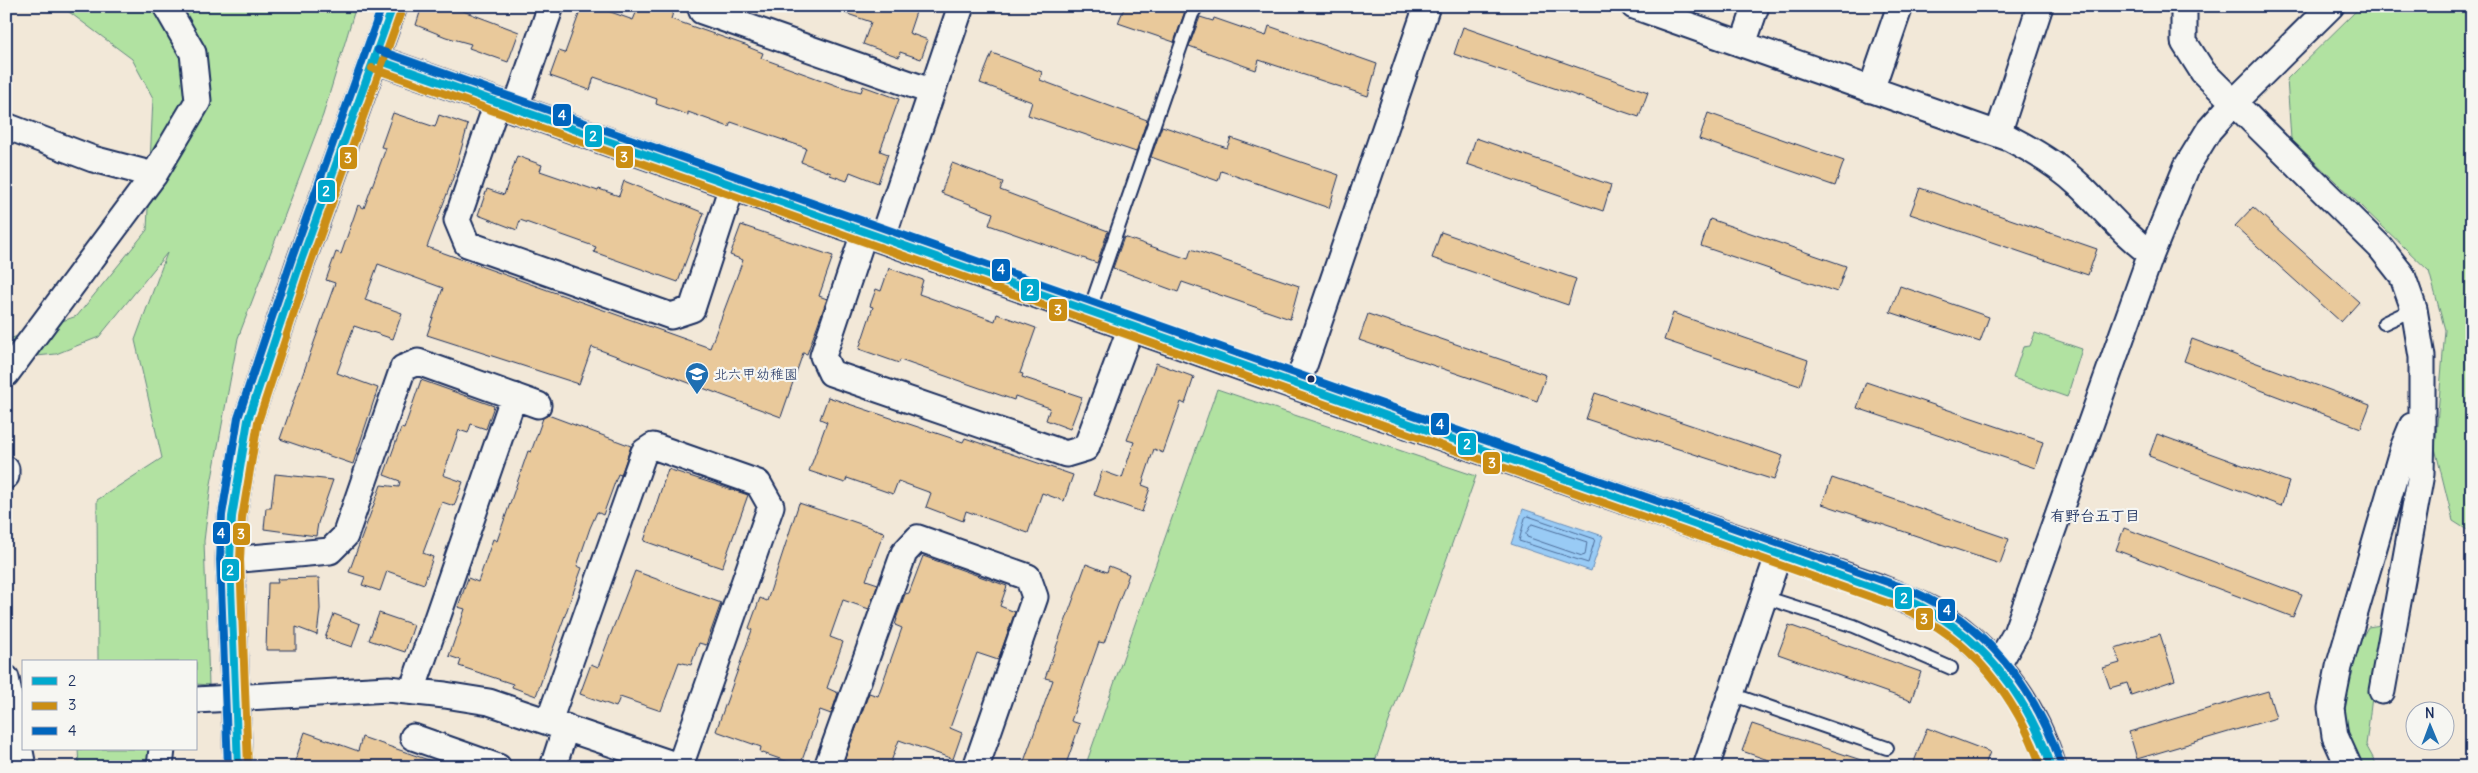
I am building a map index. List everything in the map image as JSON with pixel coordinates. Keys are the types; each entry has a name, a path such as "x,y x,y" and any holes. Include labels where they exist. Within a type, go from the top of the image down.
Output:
{"street":[{"path":"6,374 154,175 198,101 193,53 166,6"},
{"path":"238,767 230,560 232,517 238,474 251,411 301,262 393,6"},
{"path":"551,6 457,220 467,244 671,316 692,309 732,186"},
{"path":"700,6 702,11 930,91"},
{"path":"961,6 930,91 824,356 831,372 1066,454 1086,448 1131,327"},
{"path":"1298,386 1427,6"},
{"path":"1634,6 1998,134 2042,156 2078,184 2127,236 2151,254"},
{"path":"1743,44 1756,6"},
{"path":"1872,90 1900,6"},
{"path":"1998,134 2040,6"},
{"path":"2184,6 2184,42 2203,72 2380,247 2402,275 2414,309 2422,357 2421,474 2382,691"},
{"path":"1998,665 2016,633 2151,254 2187,166 2209,130 2234,102 2331,6"},
{"path":"375,59 1298,386 1878,588 1916,604 1949,622 1998,665 2026,708 2052,767"},
{"path":"6,126 93,159 154,175"},
{"path":"230,560 330,551 345,536 403,368 418,362 538,405"},
{"path":"414,692 416,679 514,396"},
{"path":"2349,767 2335,736 2331,708 2339,667 2403,448 2412,426 2422,425"},
{"path":"198,700 388,689 489,702 557,724 681,767 771,506 758,483 653,446 644,452 557,724 553,767"},
{"path":"6,469 6,476"},
{"path":"827,767 904,553 918,538 1028,577 1035,597 976,767"},
{"path":"1706,767 1779,553"},
{"path":"6,678 23,767"},
{"path":"413,737 498,767"},
{"path":"160,767 162,750"}],"lane":[{"path":"1089,312 1163,93 1192,14 1197,6"},
{"path":"2384,323 2414,309"},
{"path":"1764,597 1854,626 1952,668"},
{"path":"1731,694 1887,748"}],"green space":[{"path":"61,6 356,6 323,115 238,338 211,484 204,541 209,685 198,684 198,660 98,660 97,500 162,458 135,340 167,253 99,337 56,354 8,359 6,362 6,340 77,316 147,230 153,98 132,59"},
{"path":"2361,6 2472,6 2472,533 2453,521 2435,448 2445,330 2429,271 2291,139 2287,79"},
{"path":"2035,333 2082,349 2067,397 2013,378 2023,347 2030,346"},
{"path":"1217,389 1476,476 1373,767 1085,767"},
{"path":"2381,625 2366,745 2378,767 2360,767 2344,737 2346,696 2356,648 2368,627"},
{"path":"78,750 150,750 148,767 79,767"}],"water":[{"path":"1523,509 1603,536 1591,571 1511,544"}],"building":[{"path":"422,6 450,6 519,32 508,62 469,48 471,44 446,37 416,25"},
{"path":"582,6 594,6 633,20 639,6 675,6 671,19 748,46 763,53 761,58 838,86 861,92 863,86 899,99 880,151 888,154 878,183 850,172 847,181 830,175 831,173 801,162 806,148 731,122 729,127 688,112 688,115 656,104 657,99 594,77 590,90 550,76 559,51 565,53"},
{"path":"834,6 918,6 909,33 928,40 921,59 900,52 899,57 863,44 871,22 833,9"},
{"path":"1125,6 1172,6 1185,11 1174,42 1118,23"},
{"path":"1200,17 1213,21 1214,18 1266,36 1269,26 1377,64 1368,96 1259,60 1256,70 1189,46"},
{"path":"1463,27 1648,92 1639,117 1454,54"},
{"path":"992,53 1042,72 1040,80 1147,120 1136,152 1028,115 1032,102 980,83"},
{"path":"393,113 435,127 439,115 468,125 453,178 427,247 710,348 743,260 730,255 741,225 833,256 819,296 827,299 807,354 803,353 781,417 592,347 579,384 427,335 443,288 378,264 365,300 402,313 393,339 354,326 337,373 378,388 353,464 280,439 335,283 326,280 336,252 341,254 358,205 364,208 386,148 381,147"},
{"path":"1708,113 1844,161 1835,186 1699,139"},
{"path":"1162,126 1227,148 1231,138 1339,175 1329,208 1221,171 1218,181 1151,157"},
{"path":"1476,138 1611,185 1603,211 1467,164"},
{"path":"517,156 542,165 540,171 598,191 599,189 619,196 624,181 704,213 678,282 594,252 596,247 520,220 517,230 478,215 487,189 504,195"},
{"path":"952,163 1003,182 1000,190 1108,231 1097,263 989,225 993,213 941,193"},
{"path":"1920,188 2097,249 2088,275 1910,214"},
{"path":"2253,207 2359,302 2341,322 2235,226"},
{"path":"1710,219 1846,266 1837,292 1701,246"},
{"path":"1441,232 1576,279 1568,305 1432,258"},
{"path":"1124,237 1188,259 1191,249 1299,286 1290,319 1182,282 1178,292 1113,268"},
{"path":"889,268 923,280 919,294 995,321 997,314 1036,328 1020,373 1023,374 1022,377 1082,397 1070,429 1046,420 1050,408 1015,396 1014,400 900,360 899,363 859,349 873,307 870,306 876,289 881,291"},
{"path":"1900,286 1989,317 1980,342 1890,312"},
{"path":"1673,313 1808,360 1800,386 1664,340"},
{"path":"1368,314 1546,375 1537,401 1359,340"},
{"path":"2192,339 2370,405 2361,428 2184,361"},
{"path":"1156,363 1194,377 1185,404 1181,402 1163,453 1154,449 1142,485 1150,488 1142,512 1094,495 1102,471 1122,478 1134,442 1127,440"},
{"path":"421,380 494,406 486,429 471,424 468,433 459,430 443,475 463,482 454,506 442,502 423,553 433,557 424,584 387,571 380,591 362,585 365,577 349,572 381,485 399,487 400,481 384,475 401,428 404,429"},
{"path":"1866,382 2043,442 2035,468 1857,408"},
{"path":"1595,393 1783,456 1774,480 1586,419"},
{"path":"828,397 963,442 965,438 1073,475 1064,501 1042,493 1028,533 966,511 963,521 926,507 931,493 898,481 893,494 847,478 845,483 809,471 827,422 820,419"},
{"path":"548,415 631,446 621,475 618,474 603,515 597,512 590,528 577,566 582,568 536,696 512,687 513,684 459,666 461,660 449,656 465,609 458,607 468,578 478,582 493,539 497,541 528,451 531,452 543,418"},
{"path":"2157,434 2289,482 2281,506 2149,456"},
{"path":"668,469 748,495 722,568 644,541"},
{"path":"275,474 333,480 318,523 316,536 264,529 266,508 271,508"},
{"path":"1832,478 2009,539 2000,564 1822,504"},
{"path":"799,503 884,532 866,580 878,584 869,609 843,600 830,637 843,642 827,688 838,693 831,714 820,710 800,766 760,752 761,747 716,731 752,630 749,628 760,598 767,601"},
{"path":"2124,528 2302,595 2293,617 2116,550"},
{"path":"923,556 1007,586 1000,606 1015,612 998,660 977,653 950,728 962,733 953,759 899,740 889,767 842,767 869,693 878,696 902,628 895,625 896,619 905,594 909,593"},
{"path":"1086,564 1107,572 1109,566 1129,574 1104,643 1099,642 1071,721 1080,724 1065,767 1022,767 1053,680 1045,678"},
{"path":"635,571 721,603 706,645 699,643 691,665 679,662 661,711 620,697 616,707 580,694 591,664 598,667"},
{"path":"319,578 320,609 317,635 296,627 296,650 266,650 268,583 278,583 277,579"},
{"path":"379,613 414,625 405,652 369,640"},
{"path":"334,614 360,624 352,647 325,638"},
{"path":"1789,625 1921,672 1911,701 1778,654"},
{"path":"2160,634 2175,680 2131,695 2127,683 2110,688 2103,668 2120,663 2115,648"},
{"path":"2268,691 2276,718 2137,759 2129,732"},
{"path":"1752,724 1870,763 1869,767 1788,767 1742,751"},
{"path":"1927,728 1990,752 1984,767 1912,767"},
{"path":"305,732 358,751 362,737 440,764 440,767 293,767"}],"transit line":[{"name":"4","path":"228,767 220,560 222,515 238,418 292,258 382,6"},
{"name":"2","path":"238,767 230,560 232,517 248,420 301,261 393,6"},
{"name":"3","path":"248,767 240,560 242,518 258,422 310,264 402,9"},
{"name":"4","path":"378,50 1910,590 1962,620 2004,660 2022,684 2037,709 2061,764"},
{"name":"2","path":"375,59 1906,599 1932,612 1956,628 1997,667 2014,690 2028,714 2052,767"},
{"name":"3","path":"372,68 1902,608 1927,621 1949,636 1970,653 1988,672 2005,694 2019,717 2041,767"}],"place":[{"name":"北六甲幼稚園","path":"697,395"}],"district":[{"name":"有野台五丁目","path":"2095,516"}]}
